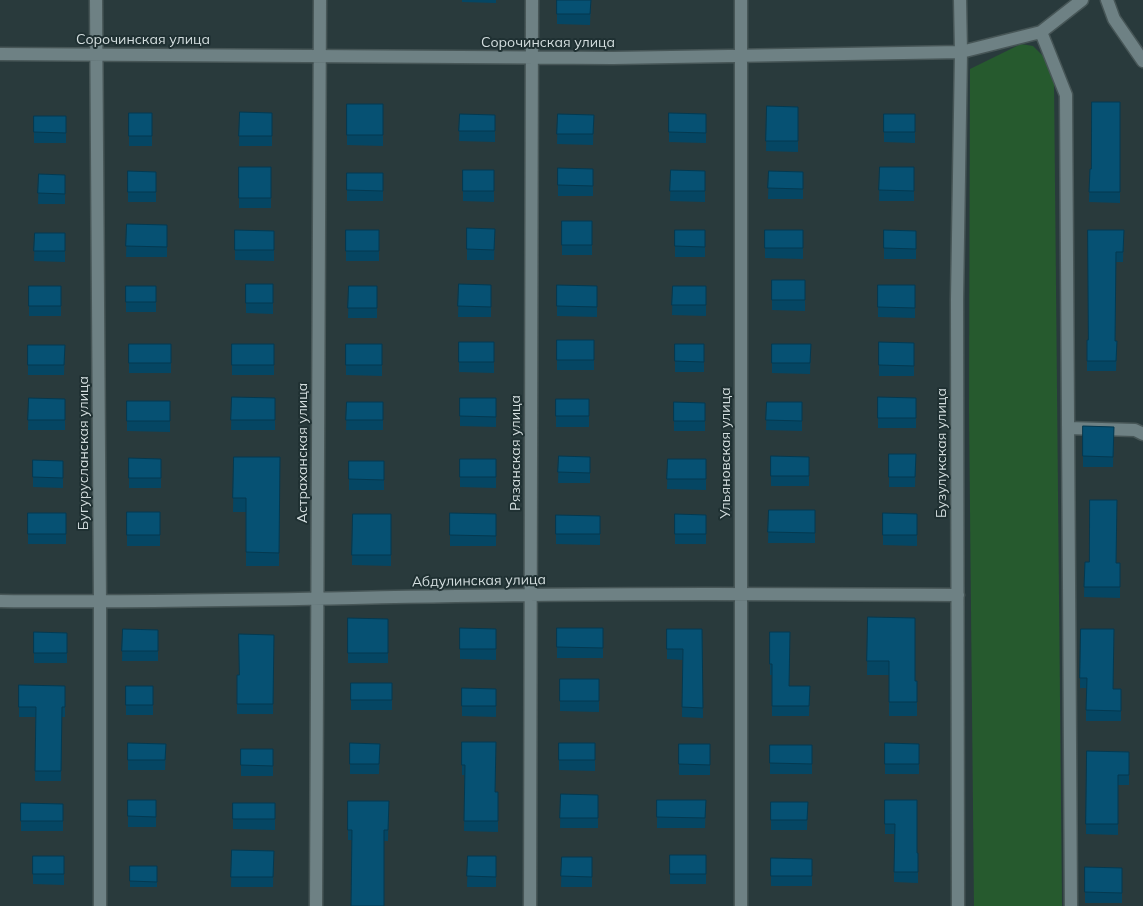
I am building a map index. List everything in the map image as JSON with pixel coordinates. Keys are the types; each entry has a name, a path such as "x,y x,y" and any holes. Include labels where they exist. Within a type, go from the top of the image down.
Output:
{"street":[{"name":"Бугурусланская улица","path":"96,0 100,906"},
{"name":"Астраханская улица","path":"316,906 320,0"},
{"name":"Рязанская улица","path":"530,906 532,0"},
{"name":"Ульяновская улица","path":"741,0 741,906"},
{"name":"Бузулукская улица","path":"958,906 957,299 961,52 960,0"},
{"name":"Сорочинская улица","path":"0,54 613,58 961,52 1041,32 1082,0"},
{"path":"1107,0 1114,19 1143,61"},
{"path":"1041,32 1066,94 1071,906"},
{"path":"1068,428 1135,430 1143,434"},
{"name":"Абдулинская улица","path":"0,602 741,593 958,595"}],"green space":[{"path":"1021,44 1033,46 1045,58 1054,83 1062,906 974,906 969,410 970,69"}],"building":[{"path":"557,0 591,0 590,14 557,14"},
{"path":"1092,102 1120,102 1120,192 1089,192"},
{"path":"347,104 383,104 383,135 347,135"},
{"path":"767,106 798,107 798,141 766,141"},
{"path":"240,112 272,113 272,136 239,136"},
{"path":"129,113 152,113 152,136 129,136"},
{"path":"669,113 706,114 706,133 669,132"},
{"path":"460,114 495,115 495,131 459,131"},
{"path":"558,114 594,115 593,134 557,134"},
{"path":"884,114 915,114 915,132 884,132"},
{"path":"34,116 66,116 66,133 34,132"},
{"path":"239,167 271,167 271,198 239,198"},
{"path":"880,167 914,167 914,191 879,190"},
{"path":"558,168 593,169 593,186 558,185"},
{"path":"463,170 494,170 494,191 463,191"},
{"path":"671,170 705,171 705,191 670,191"},
{"path":"128,171 156,172 156,192 128,192"},
{"path":"769,171 803,172 803,189 768,188"},
{"path":"347,173 383,173 383,191 347,190"},
{"path":"39,174 65,175 65,194 38,193"},
{"path":"562,221 592,221 592,245 562,245"},
{"path":"127,224 167,225 167,247 126,246"},
{"path":"467,228 495,229 494,250 467,249"},
{"path":"235,230 274,231 274,250 235,250"},
{"path":"346,230 379,230 379,251 346,251"},
{"path":"675,230 705,230 705,247 675,246"},
{"path":"765,230 803,230 803,248 765,248"},
{"path":"884,230 916,231 916,249 884,248"},
{"path":"1088,230 1124,230 1123,252 1116,252 1116,361 1087,361"},
{"path":"35,233 65,233 65,251 34,251"},
{"path":"772,280 805,280 805,300 772,300"},
{"path":"246,284 273,284 273,303 246,303"},
{"path":"459,284 491,285 491,307 458,306"},
{"path":"557,285 597,286 597,307 557,306"},
{"path":"878,285 915,285 915,308 878,307"},
{"path":"29,286 61,286 61,306 29,306"},
{"path":"126,286 156,286 156,302 126,302"},
{"path":"349,286 377,286 377,308 348,308"},
{"path":"673,286 706,286 706,305 672,305"},
{"path":"557,340 594,340 594,360 557,360"},
{"path":"459,342 494,342 494,362 459,362"},
{"path":"879,342 914,343 914,366 879,365"},
{"path":"129,344 171,344 171,363 129,363"},
{"path":"232,344 274,344 274,365 232,365"},
{"path":"346,344 382,344 382,365 346,365"},
{"path":"675,344 704,344 704,362 675,361"},
{"path":"772,344 811,344 810,363 772,363"},
{"path":"28,345 65,345 64,365 28,365"},
{"path":"232,397 275,398 275,420 231,420"},
{"path":"878,397 916,398 916,418 878,418"},
{"path":"29,398 65,399 65,420 28,420"},
{"path":"460,398 496,398 496,417 460,416"},
{"path":"556,399 589,399 589,416 556,416"},
{"path":"127,401 170,401 170,421 127,421"},
{"path":"347,402 383,402 383,420 346,420"},
{"path":"674,402 705,403 705,421 674,421"},
{"path":"767,402 802,402 802,421 766,420"},
{"path":"1083,426 1114,427 1113,457 1083,456"},
{"path":"889,454 916,454 915,477 889,477"},
{"path":"559,456 590,457 590,473 558,472"},
{"path":"771,456 809,457 809,476 771,476"},
{"path":"234,457 280,457 279,553 246,552 246,498 233,498"},
{"path":"129,458 161,459 161,478 129,478"},
{"path":"460,459 496,459 496,477 460,477"},
{"path":"668,459 706,459 706,479 667,479"},
{"path":"33,460 63,461 63,478 33,477"},
{"path":"349,461 384,461 384,480 349,479"},
{"path":"1090,500 1117,500 1116,563 1120,563 1120,587 1084,587 1085,562 1089,562"},
{"path":"769,510 815,510 815,533 768,532"},
{"path":"127,512 160,512 160,535 127,535"},
{"path":"28,513 66,513 66,534 28,534"},
{"path":"450,513 496,514 496,536 450,535"},
{"path":"883,513 917,514 917,535 883,535"},
{"path":"353,514 391,514 391,555 352,555"},
{"path":"675,514 706,515 706,534 675,534"},
{"path":"556,515 600,516 600,534 556,534"},
{"path":"868,617 915,618 917,702 889,702 889,661 867,661"},
{"path":"348,618 388,619 388,653 348,653"},
{"path":"460,628 496,629 496,649 460,649"},
{"path":"557,628 603,628 603,648 557,647"},
{"path":"123,629 158,630 158,651 122,651"},
{"path":"667,629 702,629 703,708 682,707 683,649 667,649"},
{"path":"1081,629 1114,629 1113,689 1121,689 1121,711 1086,710 1087,678 1080,678"},
{"path":"34,632 67,633 67,653 34,653"},
{"path":"770,632 790,632 789,686 810,686 809,706 772,706"},
{"path":"239,634 274,635 273,704 237,704"},
{"path":"560,679 599,679 599,701 560,701"},
{"path":"351,683 392,683 392,700 351,700"},
{"path":"19,685 65,686 65,707 62,707 61,771 35,771 36,707 19,707"},
{"path":"126,686 153,686 153,705 126,705"},
{"path":"462,688 496,689 496,706 462,706"},
{"path":"462,742 496,742 495,792 498,792 498,821 464,821 465,765 462,765"},
{"path":"128,743 166,744 165,760 128,760"},
{"path":"350,743 380,744 379,764 350,764"},
{"path":"559,743 595,743 595,760 559,760"},
{"path":"885,743 919,744 919,764 885,764"},
{"path":"679,744 710,744 710,765 679,764"},
{"path":"770,745 812,745 812,764 770,763"},
{"path":"241,749 273,749 273,766 241,765"},
{"path":"1087,751 1129,752 1129,775 1118,775 1118,824 1086,824"},
{"path":"561,794 598,795 598,818 560,818"},
{"path":"128,800 156,800 156,817 128,816"},
{"path":"657,800 706,800 705,818 657,817"},
{"path":"885,800 917,800 918,872 894,872 895,824 885,824"},
{"path":"348,801 389,801 388,830 384,830 384,906 351,906 352,830 348,830"},
{"path":"771,802 808,802 807,820 771,820"},
{"path":"21,803 63,804 63,821 21,821"},
{"path":"233,803 275,803 275,819 233,819"},
{"path":"232,850 274,851 273,877 231,877"},
{"path":"670,855 706,855 706,874 670,874"},
{"path":"33,856 64,856 64,874 33,874"},
{"path":"468,856 496,856 496,877 467,876"},
{"path":"562,857 592,857 592,877 561,876"},
{"path":"771,858 812,859 812,876 771,876"},
{"path":"130,866 157,866 157,882 130,881"},
{"path":"1085,867 1122,868 1122,893 1085,892"}]}
